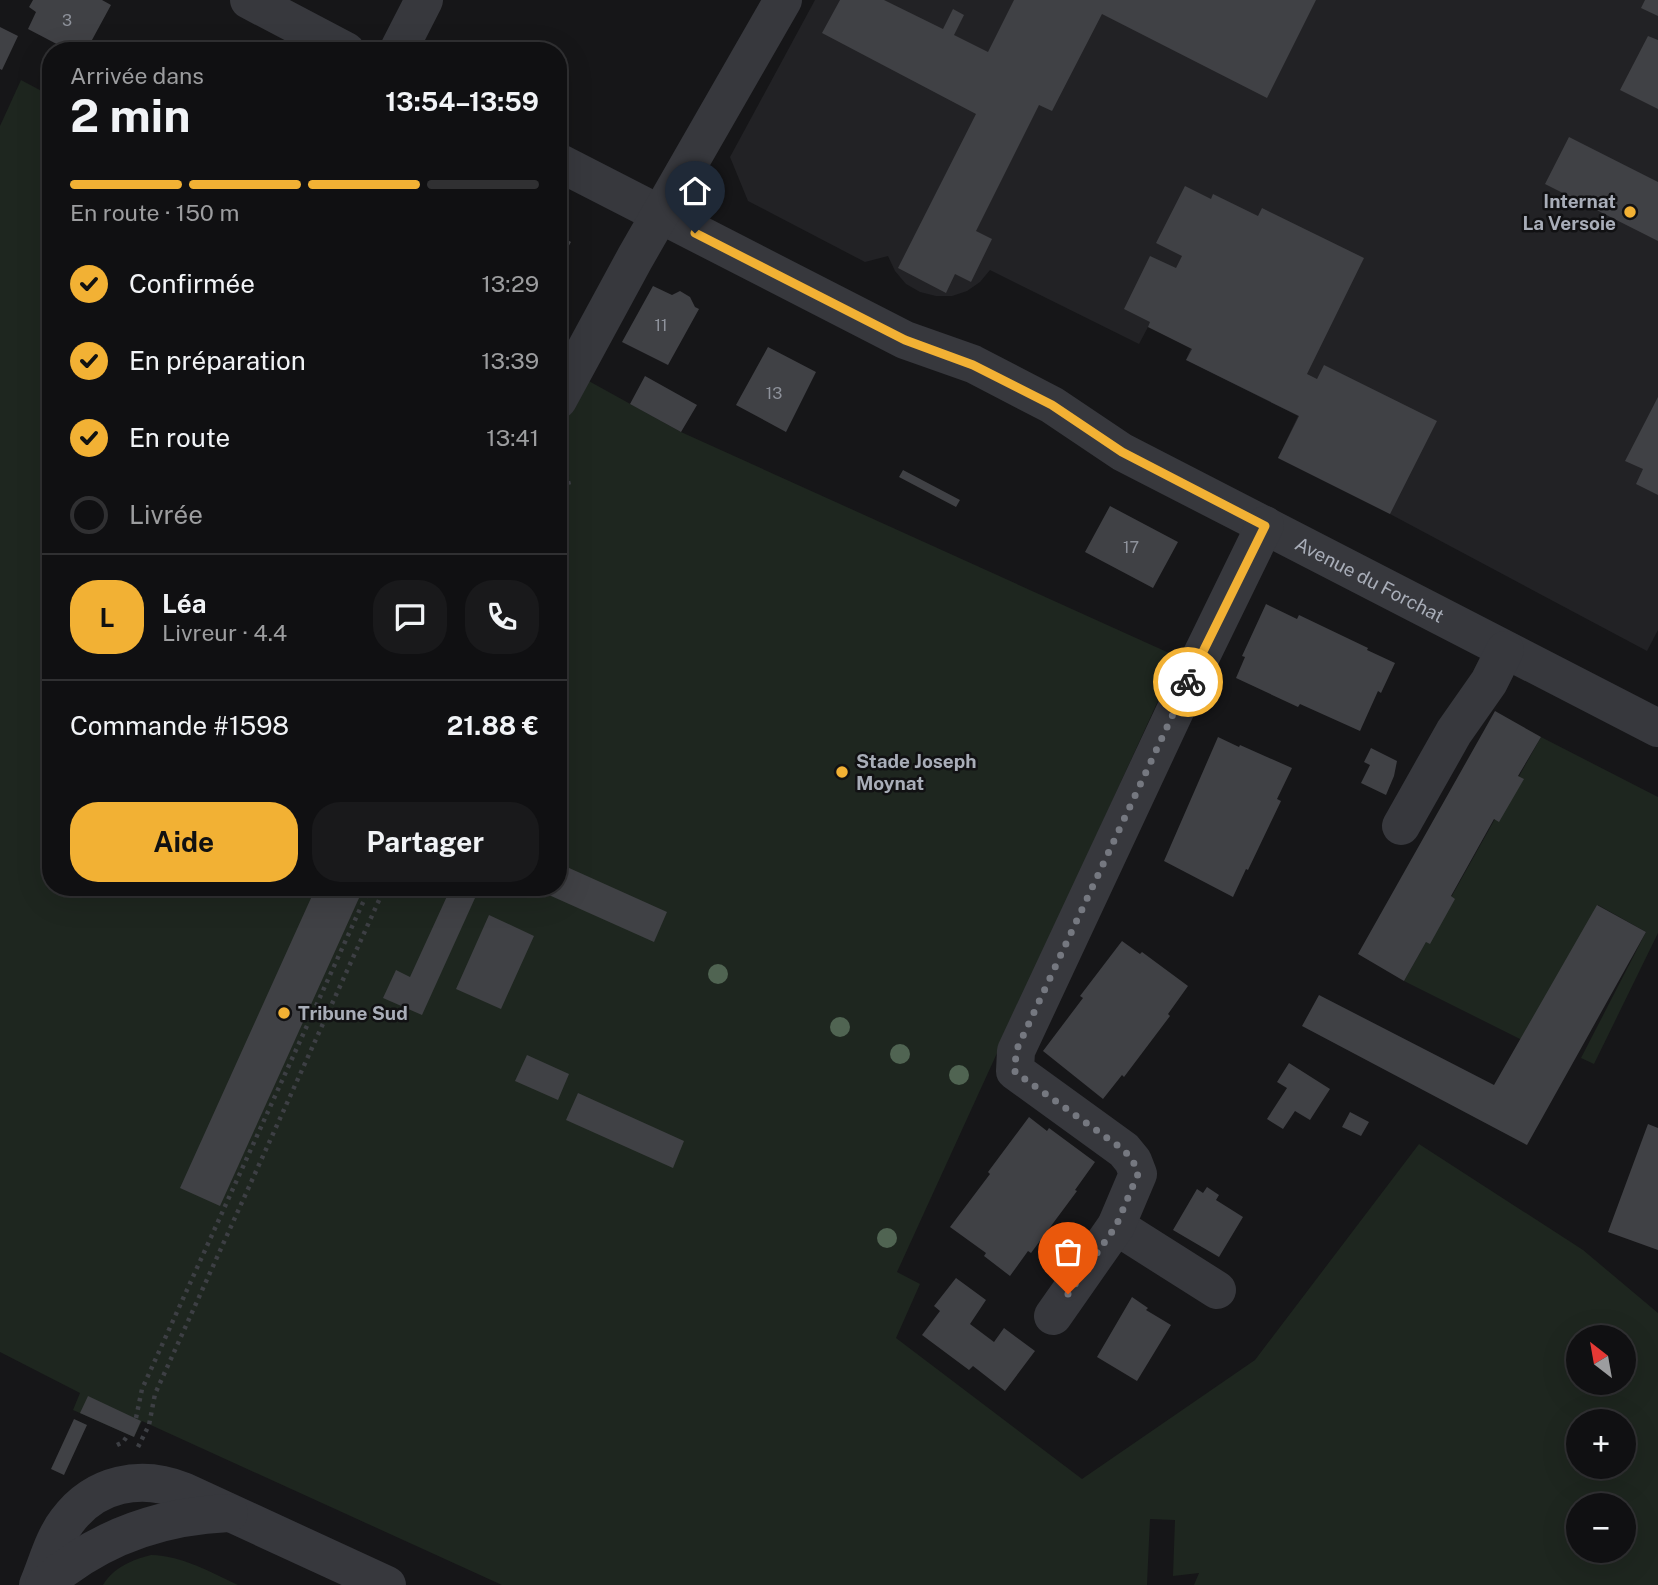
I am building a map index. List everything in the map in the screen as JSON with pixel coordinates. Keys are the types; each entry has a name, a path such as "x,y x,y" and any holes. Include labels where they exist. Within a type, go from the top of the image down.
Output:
{"street":[{"path":"248,0 329,42"},
{"path":"403,42 424,0"},
{"path":"567,384 783,0"},
{"name":"Avenue du Forchat","path":"567,167 905,340 973,365 1052,405 1122,452 1658,728"},
{"path":"1053,1316 1116,1226 1138,1174 1133,1161 1124,1150 1015,1072 1016,1051 1189,681 1265,526"},
{"path":"1401,826 1454,732 1489,682 1505,650"},
{"path":"1116,1226 1217,1290"},
{"path":"141,1466 165,1484 387,1585"},
{"path":"141,1466 160,1496 159,1515 153,1523"},
{"path":"38,1585 57,1539 78,1508 109,1488 128,1482 141,1466"},
{"path":"44,1585 83,1555 111,1539 153,1523 199,1514 229,1513"}],"path":[{"path":"136,1418 142,1389 366,896"},
{"path":"141,1466 155,1394 381,896"}],"shaded area":[{"path":"815,0 1658,0 1658,630 1647,651 1390,514 1278,458 1298,416 1186,360 1191,348 1148,327 1139,344 990,270 980,282 967,291 952,296 920,292 906,284 895,271 888,256 865,262 748,201 730,157"},
{"name":"Stade Joseph Moynat","path":"21,80 42,91 42,896 567,896 567,369 681,432 1178,657 897,1272 920,1284 896,1338 1082,1479 1255,1360 1419,1144 1583,1250 1658,1313 1658,1585 1194,1585 1199,1573 1173,1576 1175,1520 1150,1519 1147,1585 502,1585 142,1421 134,1437 73,1410 80,1393 0,1352 0,126"},
{"path":"1541,737 1658,797 1658,933 1594,1064 1581,1058 1646,932 1598,905 1522,1040 1404,981"},
{"path":"151,1555 185,1562 238,1585 103,1585 112,1573 124,1565"}],"building":[{"path":"33,0 102,0 111,5 91,42 53,42 28,29 36,12 29,7"},
{"path":"840,0 884,0 943,29 953,9 964,15 954,35 988,52 1014,0 1316,0 1267,98 1102,14 1052,111 1039,105 976,231 992,239 971,282 955,274 946,293 898,268 976,114 822,33"},
{"path":"1645,0 1658,0 1658,16 1641,8"},
{"path":"0,27 18,36 2,70 0,69"},
{"path":"1648,36 1658,40 1658,109 1620,90"},
{"name":"Internat La Versoie","path":"1569,137 1658,182 1658,241 1545,184"},
{"path":"1185,186 1211,199 1213,194 1258,216 1262,208 1364,258 1307,374 1317,379 1324,365 1437,421 1390,514 1278,458 1299,416 1186,360 1192,349 1148,327 1150,322 1124,309 1150,256 1176,268 1182,256 1156,243"},
{"path":"653,286 672,295 680,291 690,297 699,309 668,365 622,342"},
{"path":"768,347 816,372 786,432 736,405"},
{"path":"645,376 697,405 681,432 630,404"},
{"path":"1658,397 1658,495 1636,484 1643,469 1625,461"},
{"path":"903,470 960,500 956,507 899,477"},
{"path":"1110,506 1178,542 1153,588 1085,552"},
{"path":"1266,604 1297,619 1299,615 1395,663 1381,693 1378,691 1360,731 1300,704 1298,707 1236,678 1245,657 1242,656"},
{"path":"1495,711 1541,737 1518,776 1524,779 1499,822 1494,819 1451,896 1455,899 1430,944 1426,942 1404,981 1358,954"},
{"path":"1218,737 1292,768 1277,799 1281,801 1233,897 1164,861"},
{"path":"1371,748 1397,761 1386,795 1361,783 1370,765 1364,762"},
{"path":"567,867 667,912 654,942 551,896 567,896"},
{"name":"Tribune Sud","path":"312,896 360,896 220,1206 180,1188"},
{"path":"447,896 476,896 422,1015 383,998 396,970 410,977"},
{"path":"1597,905 1646,932 1527,1145 1302,1026 1319,995 1494,1085"},
{"path":"489,915 534,936 501,1009 456,989"},
{"path":"1122,941 1140,954 1142,952 1188,986 1168,1014 1170,1016 1124,1077 1122,1075 1103,1099 1043,1051"},
{"path":"527,1055 569,1074 558,1100 515,1081"},
{"path":"1289,1063 1330,1089 1310,1120 1295,1111 1283,1129 1267,1119 1287,1088 1277,1082"},
{"path":"578,1093 684,1141 673,1168 566,1120"},
{"path":"1350,1112 1369,1122 1361,1136 1342,1127"},
{"path":"1029,1117 1047,1131 1049,1128 1095,1162 1031,1253 1028,1251 1010,1276 984,1256 986,1253 950,1227"},
{"path":"1648,1124 1658,1128 1658,1250 1608,1232"},
{"path":"1207,1187 1219,1195 1216,1200 1243,1217 1219,1257 1173,1230 1197,1189 1203,1193"},
{"path":"956,1278 986,1300 970,1324 994,1342 1004,1328 1035,1351 1005,1391 973,1366 969,1370 922,1335 940,1311 934,1306"},
{"path":"1132,1297 1148,1308 1146,1310 1171,1325 1137,1381 1097,1357"},
{"path":"88,1396 141,1421 134,1437 80,1413"},
{"path":"74,1419 87,1425 64,1475 51,1469"}],"way so far":[{"path":"1068,1294 1116,1226 1138,1174 1133,1161 1124,1150 1015,1072 1016,1051 1188,682"}],"place":[{"name":"Internat La Versoie","path":"1630,212"},
{"name":"Stade Joseph Moynat","path":"842,772"},
{"name":"Tribune Sud","path":"284,1013"}],"route":[{"path":"695,233 905,340 973,365 1052,405 1122,452 1265,526 1188,682"}]}
